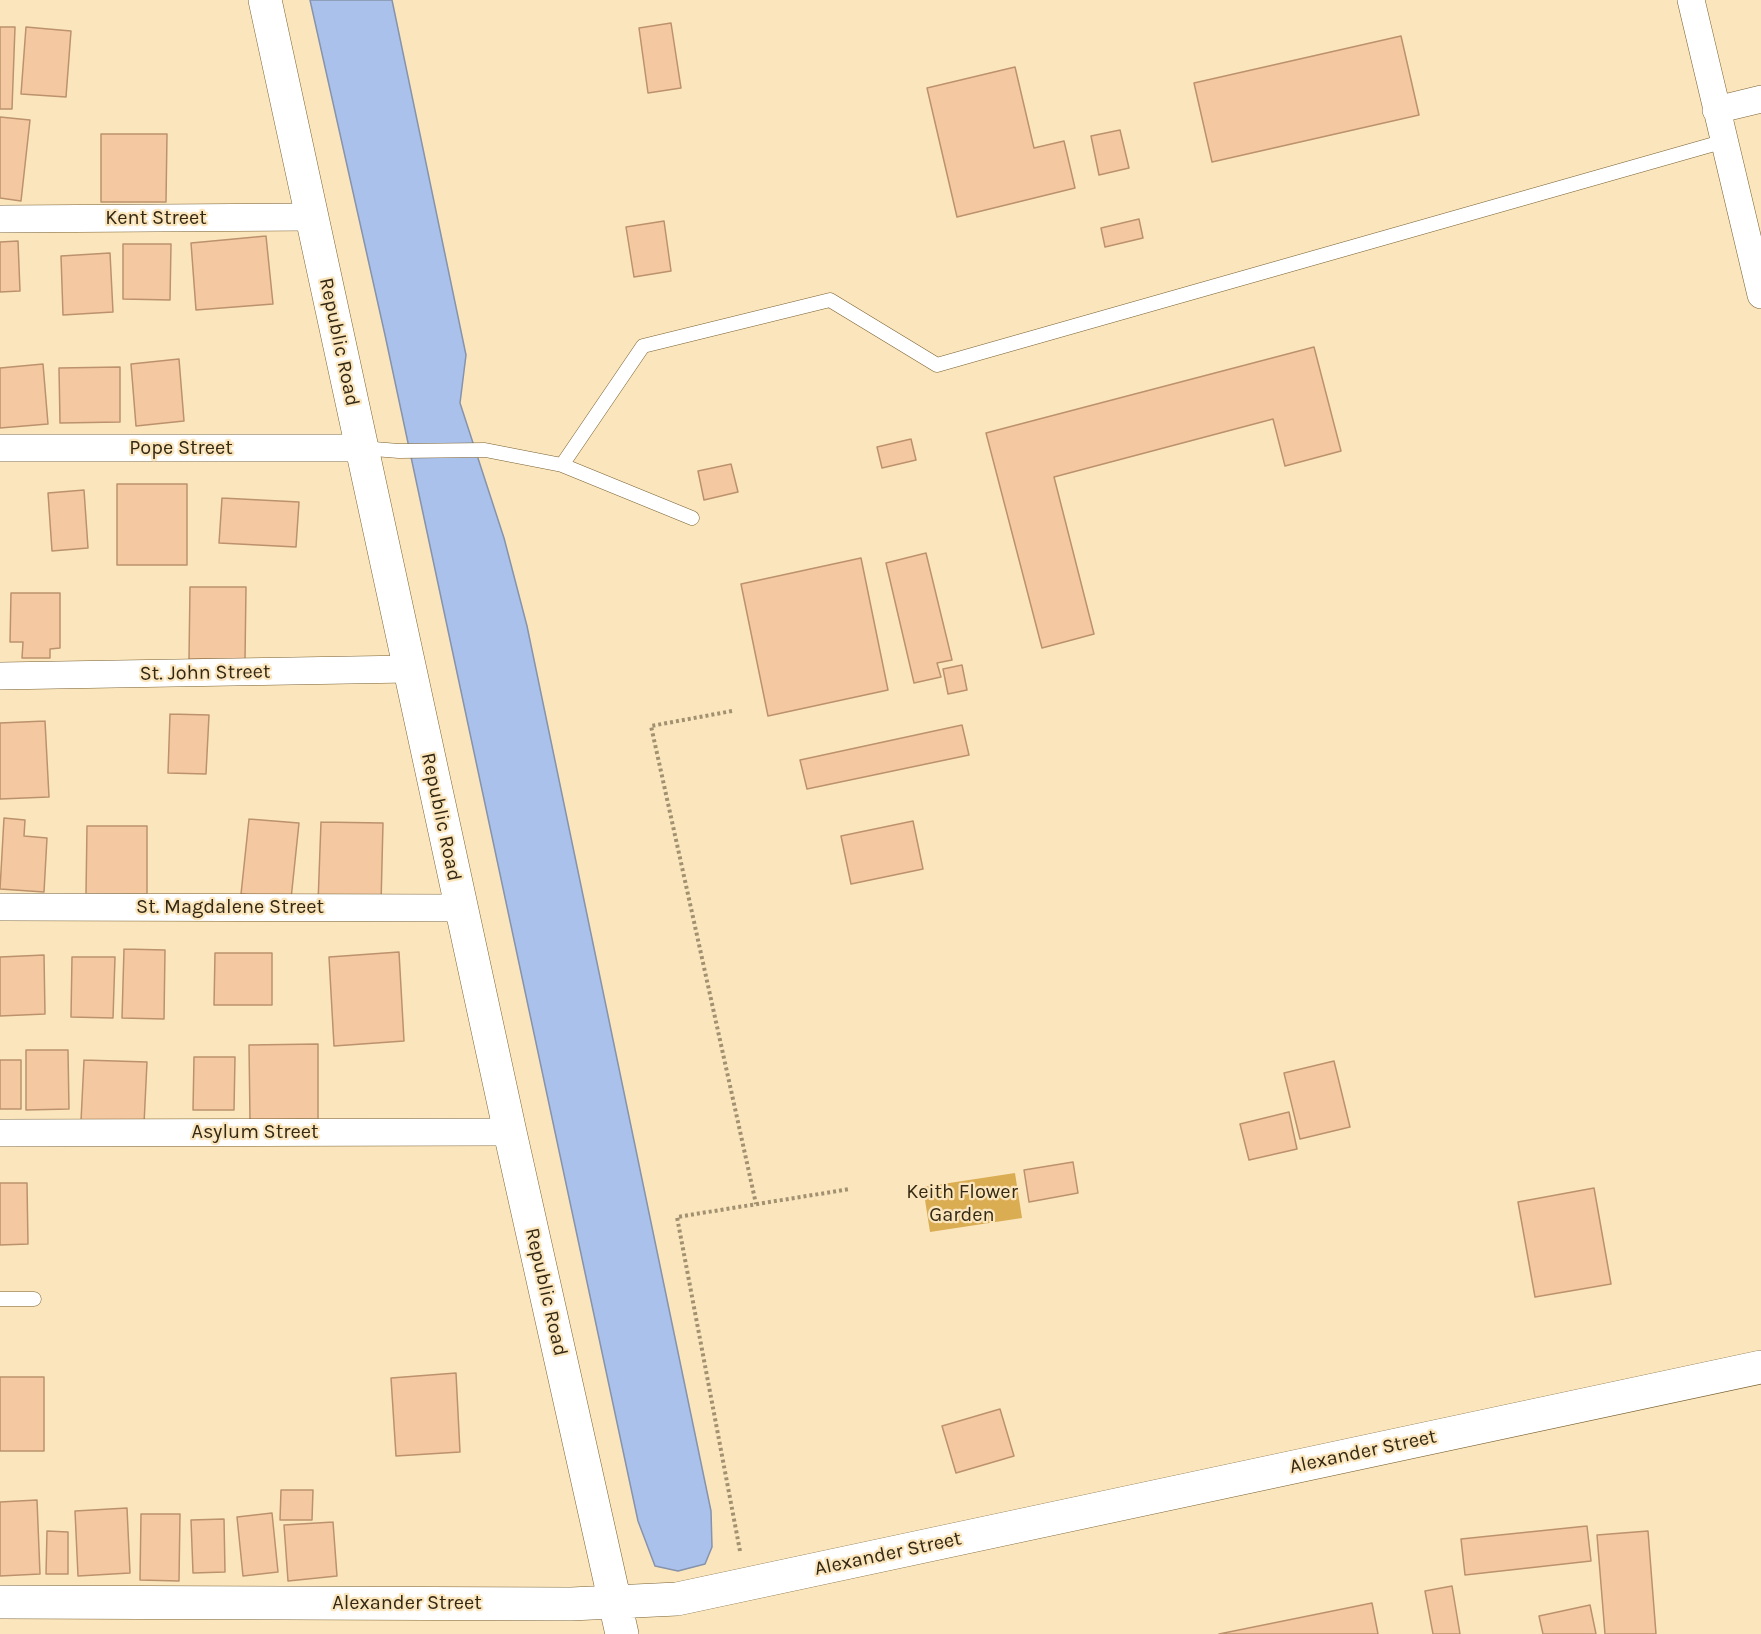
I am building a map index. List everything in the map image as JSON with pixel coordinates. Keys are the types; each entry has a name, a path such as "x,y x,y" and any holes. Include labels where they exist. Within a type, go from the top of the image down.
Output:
{"street":[{"name":"Republic Road","path":"265,0 461,908 619,1618"},
{"path":"1691,0 1761,295"},
{"path":"1716,110 1761,99"},
{"name":"Kent Street","path":"0,219 312,217"},
{"name":"Pope Street","path":"0,448 361,448"},
{"name":"St. John Street","path":"0,676 409,669"},
{"name":"St. Magdalene Street","path":"0,907 461,908"},
{"name":"Asylum Street","path":"0,1133 510,1131"},
{"name":"Alexander Street","path":"0,1602 619,1618 677,1599 1761,1367"}],"lane":[{"path":"562,465 642,346 830,300 937,365 1725,141"},
{"path":"361,448 399,451 485,450 562,465 692,518"},
{"path":"0,1299 34,1299"}],"path":[{"path":"732,711 651,726 756,1204"},
{"path":"746,1584 677,1217 850,1189"}],"green space":[{"name":"Keith Flower Garden","path":"1015,1173 1022,1218 930,1232 923,1187"}],"water":[{"path":"310,0 392,0 466,355 460,403 504,538 527,626 711,1511 712,1547 705,1564 678,1571 655,1566 638,1521 385,335"}],"building":[{"path":"671,23 681,88 648,93 639,28"},
{"path":"0,27 15,27 12,109 0,109"},
{"path":"26,27 71,31 66,97 21,94"},
{"path":"1401,36 1419,115 1212,162 1194,83"},
{"path":"1015,67 1034,148 1064,141 1075,188 957,217 927,88"},
{"path":"0,117 30,120 21,201 0,198"},
{"path":"1120,130 1129,168 1099,175 1091,136"},
{"path":"101,134 167,134 166,202 101,202"},
{"path":"1139,219 1143,238 1105,247 1101,228"},
{"path":"664,221 671,271 634,277 626,227"},
{"path":"266,236 273,304 196,310 191,243"},
{"path":"18,241 20,291 0,292 0,242"},
{"path":"123,244 171,244 170,300 123,299"},
{"path":"110,253 113,312 63,315 61,256"},
{"path":"1314,347 1341,451 1285,466 1273,419 1054,477 1094,634 1042,648 986,433"},
{"path":"179,359 184,421 136,426 131,364"},
{"path":"43,364 48,424 0,428 0,368"},
{"path":"120,367 120,422 60,423 59,368"},
{"path":"911,439 916,460 882,468 877,447"},
{"path":"731,464 738,492 704,500 698,471"},
{"path":"117,484 187,484 187,565 117,565"},
{"path":"84,490 88,548 52,551 48,493"},
{"path":"222,498 299,502 296,547 219,543"},
{"path":"926,553 952,660 937,663 941,677 914,683 886,563"},
{"path":"861,558 888,690 768,716 741,584"},
{"path":"190,587 246,587 245,660 189,659"},
{"path":"11,593 60,593 60,648 50,649 50,658 22,658 23,642 10,642"},
{"path":"962,665 967,690 948,694 943,669"},
{"path":"170,714 209,715 206,774 168,773"},
{"path":"45,721 49,797 0,799 0,723"},
{"path":"962,725 969,755 807,789 800,760"},
{"path":"4,818 25,820 24,836 47,838 44,892 0,889"},
{"path":"249,819 299,823 291,899 241,894"},
{"path":"913,821 923,869 851,884 841,836"},
{"path":"321,822 383,823 381,904 318,903"},
{"path":"87,826 147,826 147,894 86,894"},
{"path":"124,949 165,950 164,1019 122,1018"},
{"path":"399,952 404,1041 334,1046 329,957"},
{"path":"215,953 272,953 272,1005 214,1005"},
{"path":"44,955 45,1014 0,1016 0,957"},
{"path":"72,957 115,957 113,1018 71,1017"},
{"path":"318,1044 318,1119 250,1120 249,1045"},
{"path":"26,1050 68,1050 69,1109 26,1110"},
{"path":"194,1057 235,1057 234,1110 193,1110"},
{"path":"0,1060 21,1060 21,1109 0,1109"},
{"path":"84,1060 147,1062 144,1124 81,1121"},
{"path":"1334,1061 1350,1127 1300,1139 1284,1073"},
{"path":"1289,1112 1297,1149 1249,1160 1240,1124"},
{"path":"1073,1162 1078,1193 1029,1202 1024,1170"},
{"path":"0,1183 27,1183 28,1244 0,1245"},
{"path":"1594,1188 1611,1284 1535,1297 1518,1202"},
{"path":"456,1373 460,1452 396,1456 391,1378"},
{"path":"0,1377 44,1377 44,1451 0,1451"},
{"path":"1000,1409 1014,1456 956,1473 942,1426"},
{"path":"281,1490 313,1490 312,1520 280,1520"},
{"path":"37,1500 40,1574 0,1576 0,1502"},
{"path":"127,1508 130,1573 78,1576 75,1511"},
{"path":"272,1513 278,1572 243,1576 237,1517"},
{"path":"141,1514 180,1514 179,1581 140,1580"},
{"path":"224,1519 225,1572 193,1573 191,1520"},
{"path":"333,1522 337,1576 288,1581 284,1525"},
{"path":"1587,1526 1591,1561 1465,1575 1461,1539"},
{"path":"47,1531 68,1532 68,1574 46,1574"},
{"path":"1648,1531 1656,1634 1605,1634 1597,1535"},
{"path":"1452,1586 1460,1634 1433,1634 1425,1591"},
{"path":"1372,1603 1378,1634 1219,1634"},
{"path":"1590,1605 1596,1634 1543,1634 1539,1616"}]}
